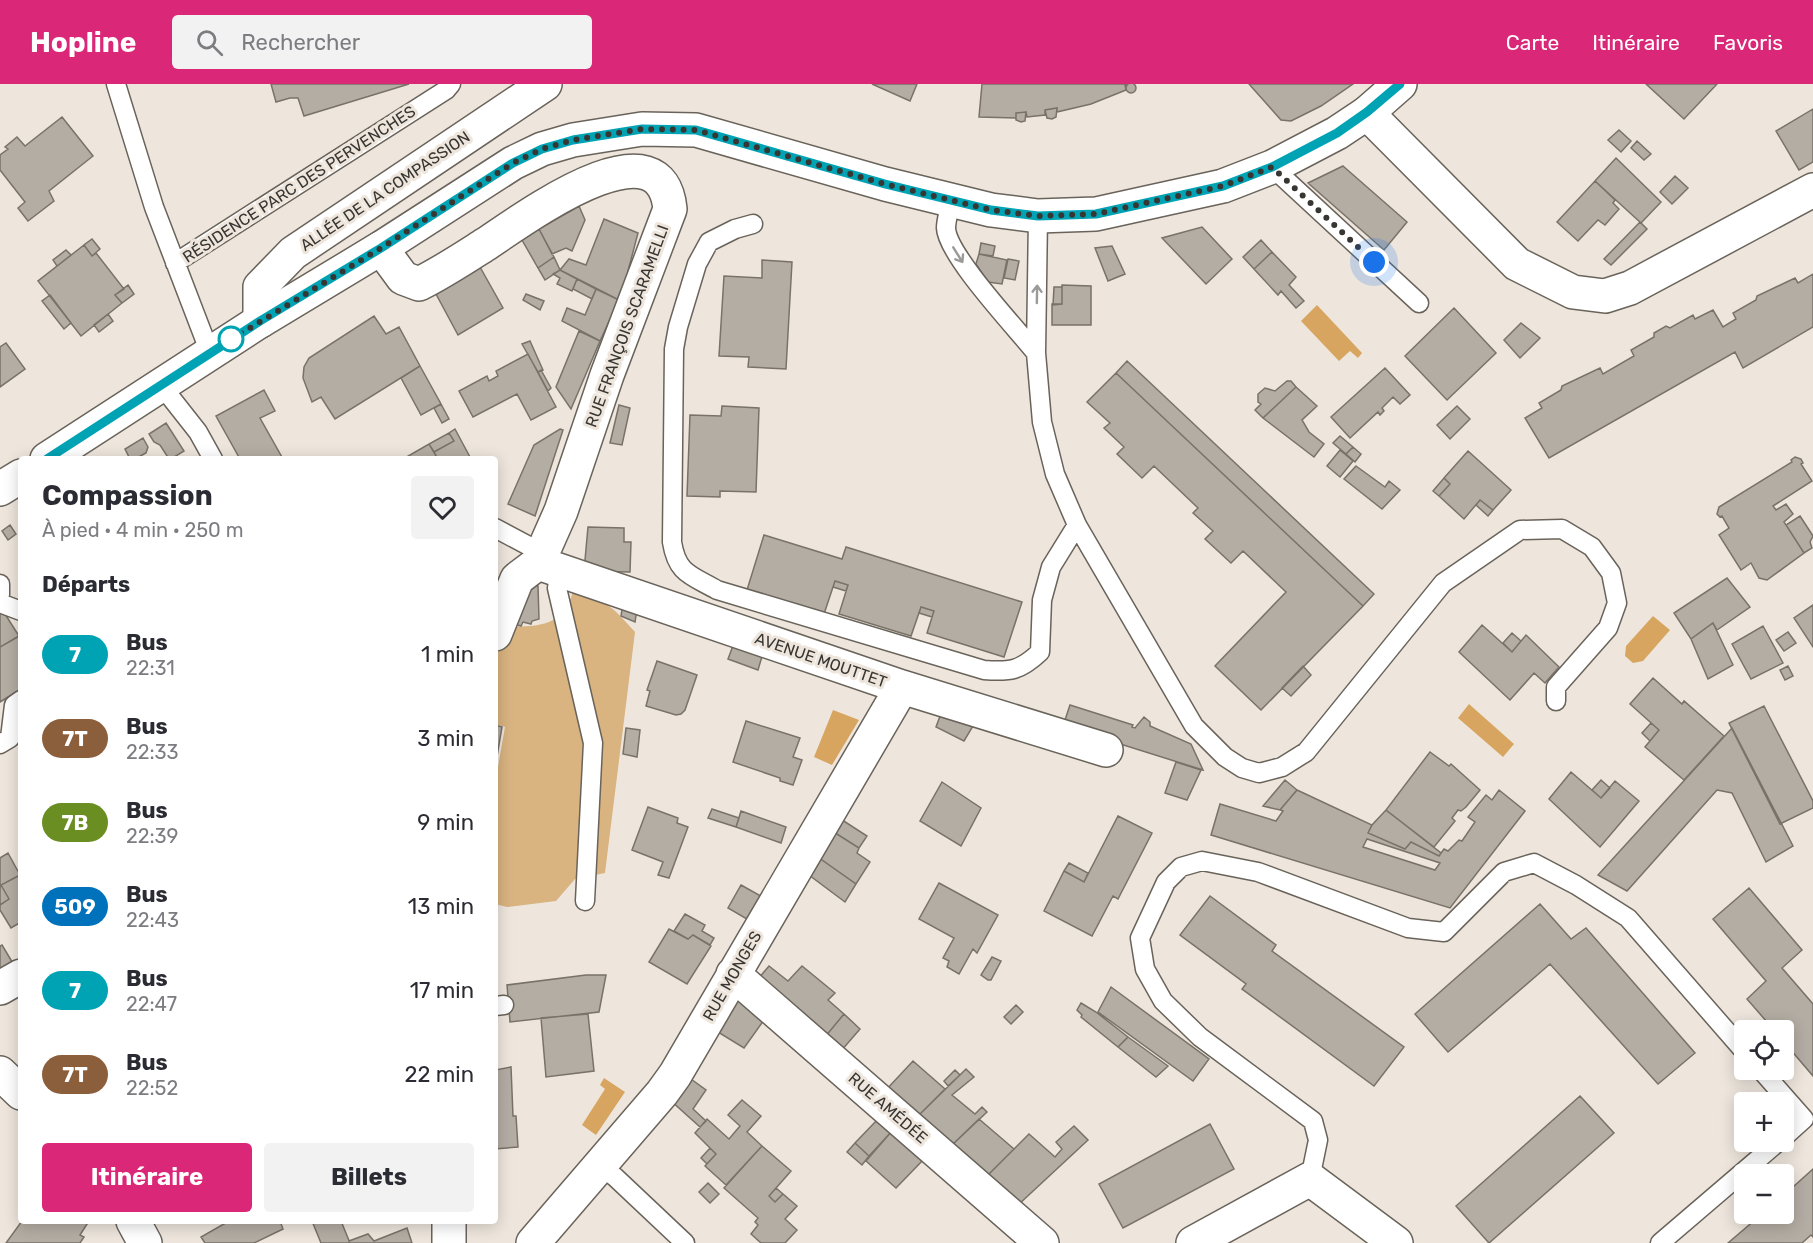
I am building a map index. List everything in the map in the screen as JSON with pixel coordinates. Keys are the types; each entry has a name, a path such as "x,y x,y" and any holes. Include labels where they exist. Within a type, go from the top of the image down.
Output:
{"street":[{"path":"52,456 260,321 381,248 513,163 542,149 573,140 642,129 696,130 885,184 991,210 1038,216 1096,214 1223,186 1272,167 1317,146 1367,112 1400,84"},
{"name":"ALLÉE DE LA COMPASSION","path":"260,321 260,287 293,253 540,85"},
{"path":"1367,112 1517,264 1573,292 1605,296 1630,288 1813,190"},
{"name":"RUE FRANÇOIS SCARAMELLI","path":"381,248 403,278 419,284 440,274 554,199 581,184 615,173 645,172 659,180 668,192 670,209 607,375 561,511 547,563 517,579 498,626"},
{"path":"0,489 18,478"},
{"name":"AVENUE MOUTTET","path":"547,563 902,687 1106,750"},
{"name":"RUE MONGES","path":"533,1243 662,1093 902,687"},
{"name":"RUE AMÉDÉE","path":"733,974 1042,1243"},
{"path":"0,988 18,978"},
{"path":"0,1073 18,1090"},
{"path":"1192,1243 1310,1179 1396,1243"},
{"path":"135,1224 145,1243"},
{"path":"449,1224 449,1243"}],"lane":[{"name":"RÉSIDENCE PARC DES PERVENCHES","path":"116,84 154,207 210,353"},
{"name":"RÉSIDENCE PARC DES PERVENCHES","path":"175,263 387,129 446,90 451,84"},
{"path":"1272,167 1419,303"},
{"path":"951,200 946,228 950,241 966,268 1036,352"},
{"path":"1038,216 1036,352 1042,422 1054,474 1077,525 1194,726 1225,758 1242,768 1259,773 1282,767 1306,753 1443,583 1520,531 1562,529 1592,547 1611,573 1617,603 1608,628 1556,687 1556,701"},
{"path":"753,224 735,229 709,242 697,264 674,349 672,542 674,555 682,570 717,590 984,670 1007,671 1026,665 1040,652 1042,600 1051,567 1077,525"},
{"path":"161,385 198,432 211,456"},
{"path":"498,530 547,563 556,588 593,743 585,901"},
{"path":"0,584 0,595"},
{"path":"0,603 18,610"},
{"path":"0,744 10,738 14,705 18,702"},
{"path":"1310,1179 1318,1140 1313,1121 1200,1037 1163,1001 1145,969 1140,938 1166,882 1181,867 1202,861 1258,872 1408,928 1444,932 1504,872 1534,863 1576,885 1628,918 1734,1040"},
{"path":"1770,1080 1780,1092"},
{"path":"1794,1108 1804,1119 1794,1128"},
{"path":"1660,1243 1766,1152"},
{"path":"600,1166 615,1177 685,1243"}],"shaded area":[{"path":"1317,305 1362,353 1358,358 1350,351 1339,361 1301,321"},
{"path":"573,591 594,598 608,606 635,632 605,873 575,879 556,901 507,907 498,905 498,767 505,727 498,725 498,652 507,627 540,625 549,622 557,618 569,603"},
{"path":"1653,616 1670,630 1643,661 1633,663 1625,656 1626,646"},
{"path":"1469,704 1514,744 1503,757 1458,718"},
{"path":"833,710 859,720 832,765 814,757"},
{"path":"604,1078 625,1092 596,1135 582,1125 605,1089 600,1085"}],"building":[{"path":"1131,83 1135,84 1135,92 1131,93 1127,92 1126,88 1127,84"},
{"path":"271,84 409,84 304,116 298,98 276,102"},
{"path":"872,84 917,84 910,101"},
{"path":"982,84 1128,84 1125,85 1126,90 1091,104 1057,112 1057,108 1045,110 1045,115 1027,117 1026,112 1016,113 1016,118 979,117"},
{"path":"1249,84 1353,84 1321,106 1291,121 1281,120"},
{"path":"1646,84 1717,84 1684,119"},
{"path":"1057,108 1056,117 1047,118 1045,110"},
{"path":"1813,109 1813,162 1799,170 1776,131"},
{"path":"1026,112 1025,121 1016,120 1016,113"},
{"path":"62,117 93,156 49,191 54,201 28,221 18,208 25,202 0,170 0,155 8,149 5,147 17,137 25,146"},
{"path":"1619,130 1631,141 1621,152 1608,140"},
{"path":"1637,141 1651,154 1644,160 1631,148"},
{"path":"1616,158 1661,202 1641,223 1595,181"},
{"path":"1343,166 1407,222 1384,250 1308,183"},
{"path":"1675,176 1688,188 1672,204 1660,192"},
{"path":"1595,181 1615,200 1613,203 1619,209 1605,225 1598,220 1578,241 1557,222"},
{"path":"579,206 585,220 572,251 566,248 552,254 539,229"},
{"path":"604,219 638,233 628,271 632,272 619,300 560,270 569,259 586,265"},
{"path":"1640,222 1647,229 1611,265 1604,259"},
{"path":"1202,227 1232,259 1206,284 1162,238"},
{"path":"539,229 554,257 538,268 522,240"},
{"path":"92,239 100,249 92,256 84,245"},
{"path":"1261,240 1272,252 1254,269 1243,257"},
{"path":"981,243 995,246 993,256 979,254"},
{"path":"84,245 92,256 96,253 124,289 115,295 122,303 81,336 38,281"},
{"path":"1112,246 1125,274 1108,281 1095,248"},
{"path":"66,250 71,255 57,266 53,260"},
{"path":"1272,252 1296,277 1289,285 1304,301 1296,308 1281,291 1278,295 1254,269"},
{"path":"979,254 1007,260 1002,284 988,282 976,264"},
{"path":"554,257 560,270 545,280 538,268"},
{"path":"1008,259 1019,261 1015,280 1004,278"},
{"path":"762,260 792,262 786,369 748,367 749,357 719,356 724,276 762,278"},
{"path":"480,267 503,308 458,335 436,294"},
{"path":"560,270 577,279 572,291 557,284 560,278 553,274"},
{"path":"1813,274 1813,327 1743,368 1735,352 1549,458 1525,418 1542,408 1539,403 1561,390 1562,386 1600,368 1603,374 1634,356 1631,350 1654,337 1654,333 1666,326 1670,328 1693,315 1695,319 1713,310 1723,327 1736,319 1733,313 1756,300 1757,296 1795,278 1798,283"},
{"path":"577,279 596,289 592,299 573,289"},
{"path":"128,285 134,294 122,303 115,295"},
{"path":"1062,285 1091,286 1091,325 1052,325 1052,304 1062,304"},
{"path":"1054,287 1062,287 1062,304 1053,305"},
{"path":"596,289 619,300 600,341 562,321 567,308 585,315"},
{"path":"526,294 544,301 540,310 523,300"},
{"path":"50,295 71,323 64,329 42,301"},
{"path":"1454,308 1496,353 1447,400 1405,356"},
{"path":"108,314 113,321 99,332 94,325"},
{"path":"374,316 386,334 399,327 420,366 335,419 321,397 312,402 303,378 304,367 309,358"},
{"path":"1521,323 1540,338 1520,358 1504,340"},
{"path":"579,331 600,341 571,409 556,387"},
{"path":"530,341 543,370 538,372 522,344"},
{"path":"6,343 25,369 0,387 0,347"},
{"path":"528,354 556,407 531,420 517,394 473,417 459,391 487,376 489,381 498,376 496,371"},
{"path":"1127,361 1374,594 1363,606 1116,373"},
{"path":"420,366 441,404 421,415 401,378"},
{"path":"1385,368 1410,395 1400,404 1393,397 1382,408 1384,411 1380,415 1378,412 1350,438 1331,417"},
{"path":"541,370 551,388 548,391 538,372"},
{"path":"1116,373 1363,606 1261,710 1215,666 1286,592 1243,551 1231,563 1205,539 1213,531 1193,513 1198,508 1154,466 1142,478 1117,454 1124,447 1104,428 1110,423 1087,402"},
{"path":"1287,381 1291,381 1296,387 1263,418 1255,410 1261,404 1258,402 1258,394 1265,388 1275,391"},
{"path":"1296,387 1317,406 1302,420 1309,432 1324,444 1314,457 1263,418"},
{"path":"264,390 275,411 260,418 281,456 238,456 216,416"},
{"path":"441,404 449,419 442,423 434,408"},
{"path":"619,405 630,408 622,445 610,443"},
{"path":"722,406 759,408 756,492 720,491 720,497 687,496 690,415 721,416"},
{"path":"1457,406 1470,419 1450,439 1437,425"},
{"path":"166,423 184,451 176,456 167,456 149,434"},
{"path":"455,429 469,456 436,456 434,452 454,441 449,433"},
{"path":"560,429 563,430 535,516 508,504 534,445"},
{"path":"449,433 454,441 434,452 429,444"},
{"path":"1340,436 1353,447 1346,454 1333,443"},
{"path":"143,438 148,447 146,453 140,456 128,456 125,449"},
{"path":"429,444 436,456 408,456"},
{"path":"1353,447 1361,454 1355,462 1346,454"},
{"path":"1340,450 1353,461 1340,477 1327,466"},
{"path":"1468,451 1511,490 1493,510 1480,500 1464,519 1439,496 1450,484 1444,478"},
{"path":"1795,457 1801,459 1803,463 1801,464 1812,481 1773,506 1776,510 1786,504 1793,514 1784,522 1804,553 1767,580 1759,578 1751,563 1741,570 1719,535 1729,528 1722,516 1717,514 1719,507 1792,462 1791,460"},
{"path":"1356,466 1385,487 1389,481 1400,490 1382,509 1344,479"},
{"path":"1444,478 1450,484 1439,496 1433,491"},
{"path":"1480,500 1493,510 1488,516 1476,505"},
{"path":"1800,516 1813,536 1810,542 1812,548 1804,553 1786,525"},
{"path":"10,525 16,534 8,540 2,531"},
{"path":"588,527 624,528 624,542 631,542 630,572 584,571"},
{"path":"764,535 842,559 846,547 1022,602 1004,657 927,633 934,611 921,607 911,636 839,614 848,585 835,581 824,614 747,590"},
{"path":"1727,578 1750,607 1717,630 1713,623 1691,639 1674,613"},
{"path":"835,581 848,585 846,591 833,587"},
{"path":"526,585 538,586 539,619 532,621 531,624 523,622 521,626 508,622"},
{"path":"623,603 637,609 635,622 621,616"},
{"path":"1813,605 1813,647 1794,618"},
{"path":"0,606 18,637 0,647"},
{"path":"921,607 934,611 932,617 919,613"},
{"path":"1713,623 1733,665 1708,679 1691,639"},
{"path":"1482,625 1512,652 1526,635 1559,667 1545,683 1534,673 1510,700 1459,652"},
{"path":"1763,626 1783,663 1751,679 1732,644"},
{"path":"1788,632 1796,643 1784,651 1776,640"},
{"path":"1512,633 1521,641 1512,652 1503,643"},
{"path":"18,637 18,691 0,702 0,647"},
{"path":"734,643 763,653 758,670 728,659"},
{"path":"657,661 697,675 685,710 681,714 676,715 646,706 650,691 647,690"},
{"path":"1303,666 1311,675 1291,696 1282,688"},
{"path":"1788,666 1793,676 1785,680 1780,670"},
{"path":"1653,678 1724,736 1684,780 1645,747 1659,730 1630,704"},
{"path":"1070,705 1133,725 1132,727 1135,728 1144,717 1150,722 1150,726 1191,744 1203,770 1063,726"},
{"path":"1764,706 1813,801 1813,808 1780,824 1729,723"},
{"path":"942,711 976,721 964,741 936,727"},
{"path":"746,721 800,738 793,757 802,760 793,785 780,781 780,778 733,762"},
{"path":"1651,723 1659,730 1650,741 1642,733"},
{"path":"498,726 502,727 498,750"},
{"path":"626,728 640,730 637,757 623,754"},
{"path":"1732,728 1793,846 1766,862 1732,793 1717,790 1627,891 1598,875"},
{"path":"1430,752 1449,766 1451,764 1480,790 1466,807 1461,811 1458,810 1452,818 1455,821 1434,847 1386,810"},
{"path":"1176,762 1201,770 1187,800 1165,793"},
{"path":"1571,772 1601,798 1615,781 1639,801 1600,847 1549,799"},
{"path":"1285,780 1297,790 1280,810 1263,806"},
{"path":"1601,780 1610,788 1601,798 1592,790"},
{"path":"942,782 981,808 961,846 920,821"},
{"path":"1297,790 1372,825 1368,833 1405,849 1411,842 1439,856 1444,849 1448,851 1459,840 1462,841 1475,822 1468,817 1486,795 1492,800 1499,790 1525,811 1450,908 1211,835 1220,804 1276,821 1283,811 1280,810","holes":["1367,839 1440,863 1435,870 1363,847"]},
{"path":"648,807 678,818 677,823 688,827 669,878 658,875 663,862 632,850"},
{"path":"712,809 739,818 736,827 708,818"},
{"path":"1386,810 1441,853 1439,856 1411,842 1405,849 1368,833"},
{"path":"741,811 786,827 781,843 736,827"},
{"path":"836,816 867,836 859,848 829,829"},
{"path":"1118,816 1152,833 1118,899 1113,896 1092,936 1044,911 1064,871 1084,882"},
{"path":"829,829 859,848 857,853 870,862 856,884 815,855"},
{"path":"8,853 18,871 18,876 1,885 9,899 0,905 0,858"},
{"path":"815,855 856,884 845,902 805,872"},
{"path":"1069,863 1088,873 1084,882 1064,871"},
{"path":"18,876 18,924 11,928 0,910 0,905 9,899 1,885"},
{"path":"939,883 998,915 977,953 973,949 959,974 947,967 949,961 943,958 954,938 919,919"},
{"path":"741,885 766,899 752,922 728,908"},
{"path":"1749,888 1802,950 1782,968 1813,1004 1813,1076 1794,1054 1794,1020 1765,1020 1747,999 1766,981 1713,919"},
{"path":"1210,896 1276,945 1272,951 1404,1047 1374,1086 1242,989 1246,984 1180,935"},
{"path":"1540,904 1571,939 1586,928 1695,1053 1658,1084 1550,964 1448,1052 1415,1014"},
{"path":"685,914 705,925 702,931 714,938 710,945 693,935 688,939 674,931"},
{"path":"669,929 688,939 693,935 711,946 687,984 649,962"},
{"path":"2,945 14,965 0,973 0,946"},
{"path":"992,957 1001,961 991,980 988,980 981,975"},
{"path":"769,966 788,981 802,966 835,993 828,1000 844,1014 825,1037 758,979"},
{"path":"586,975 606,975 599,1012 510,1022 507,985"},
{"path":"1111,987 1209,1059 1193,1081 1098,1012"},
{"path":"734,995 764,1020 744,1048 713,1029"},
{"path":"1081,1003 1128,1037 1118,1047 1081,1017 1082,1015 1077,1010"},
{"path":"1016,1005 1023,1012 1011,1024 1004,1017"},
{"path":"588,1014 594,1071 546,1077 541,1018"},
{"path":"844,1014 860,1029 841,1051 825,1037"},
{"path":"1128,1037 1168,1066 1156,1077 1118,1047"},
{"path":"913,1061 945,1089 917,1117 886,1090"},
{"path":"511,1067 513,1116 516,1116 518,1147 498,1149 498,1069"},
{"path":"966,1069 974,1077 952,1095 975,1114 982,1107 987,1112 951,1146 917,1117"},
{"path":"955,1070 960,1075 948,1086 944,1081"},
{"path":"684,1074 706,1090 693,1109 706,1121 700,1127 669,1099"},
{"path":"1580,1096 1614,1133 1489,1243 1456,1206"},
{"path":"742,1100 761,1116 747,1132 762,1146 726,1185 705,1166 716,1154 695,1133 707,1119 729,1139 740,1126 728,1115"},
{"path":"878,1119 892,1131 869,1156 855,1143"},
{"path":"979,1119 1014,1149 986,1177 951,1146"},
{"path":"1210,1124 1234,1169 1123,1228 1099,1184"},
{"path":"1074,1126 1088,1140 1018,1205 986,1177 1029,1134 1055,1157 1062,1149 1056,1142"},
{"path":"892,1131 924,1159 896,1188 866,1161"},
{"path":"855,1143 869,1156 862,1165 847,1152"},
{"path":"762,1146 791,1171 769,1196 775,1202 783,1194 797,1206 785,1219 797,1230 785,1243 761,1243 751,1234 758,1225 755,1222 758,1218 724,1188"},
{"path":"710,1148 716,1154 707,1164 701,1158"},
{"path":"1813,1169 1813,1237 1811,1235 1802,1243 1728,1243 1750,1224 1794,1224 1794,1186"},
{"path":"708,1183 719,1194 710,1203 699,1192"},
{"path":"776,1188 783,1194 775,1202 769,1196"},
{"path":"20,1224 87,1224 80,1235 84,1237 80,1243 6,1243"},
{"path":"224,1224 281,1224 283,1229 254,1243 205,1243 201,1237"},
{"path":"313,1224 342,1224 350,1243 321,1243"},
{"path":"407,1228 412,1243 350,1243 349,1241 368,1234 374,1241"}],"bus line":[{"name":"7","path":"52,456 260,321 381,248 513,163 542,149 573,140 642,129 696,130 885,184 991,210 1038,216 1096,214 1223,186 1272,167 1317,146 1367,112 1400,84"}],"route":[{"path":"231,339 227,342 381,248 513,163 542,149 573,140 642,129 696,130 885,184 991,210 1038,216 1096,214 1223,186 1272,167 1374,262"}]}
